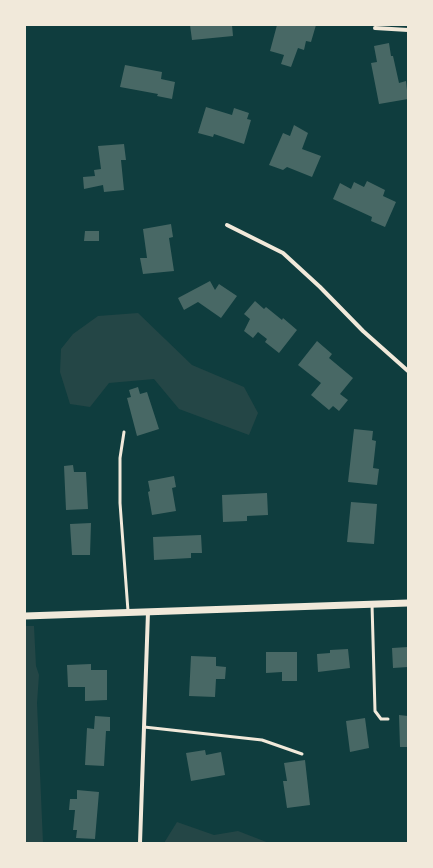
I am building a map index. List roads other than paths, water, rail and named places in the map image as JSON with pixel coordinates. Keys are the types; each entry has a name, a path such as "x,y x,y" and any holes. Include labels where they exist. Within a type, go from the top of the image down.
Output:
{"street":[{"path":"375,28 408,30"},
{"path":"227,225 283,253 320,287 363,331 408,371"},
{"path":"25,616 408,603"},
{"path":"140,843 148,612"}],"lane":[{"path":"124,432 120,458 120,503 128,613"},
{"path":"372,604 375,711 380,719 388,720"},
{"path":"144,727 262,740 302,754"}]}
